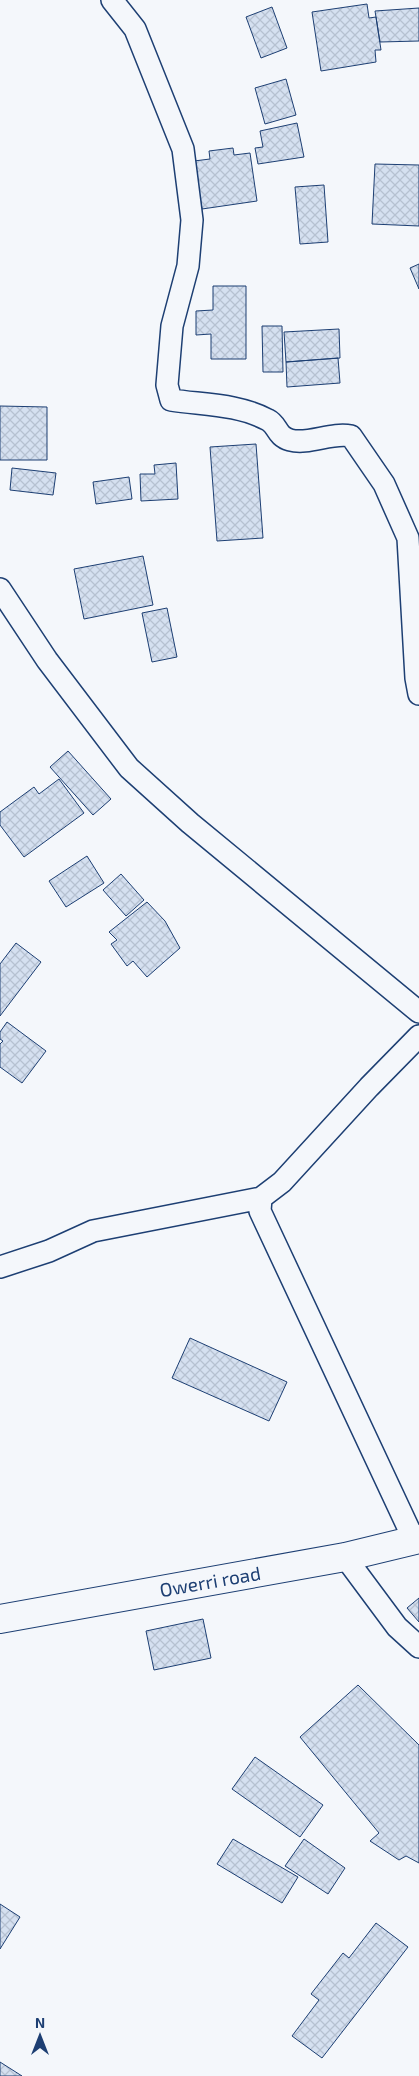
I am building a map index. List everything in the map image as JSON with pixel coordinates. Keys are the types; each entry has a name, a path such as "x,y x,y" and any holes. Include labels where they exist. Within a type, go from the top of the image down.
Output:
{"main road":[{"name":"Owerri road","path":"0,1619 346,1557 417,1539"}],"street":[{"path":"112,0 135,29 183,149 192,220 188,266 172,326 167,385 171,400 239,408 271,421 280,436 292,440 341,434 351,436 384,484 408,538 416,678 419,694"},
{"path":"0,589 47,660 129,768 190,823 419,1012"},
{"path":"0,1267 49,1251 93,1231 260,1198 282,1182 369,1087 419,1036"},
{"path":"260,1198 260,1211 417,1539"},
{"path":"346,1557 397,1626 419,1647"}],"building":[{"path":"367,4 369,18 376,17 381,50 375,50 376,62 321,71 312,12"},
{"path":"272,7 287,48 261,58 246,17"},
{"path":"419,8 419,41 380,42 375,11"},
{"path":"286,79 296,115 265,124 255,88"},
{"path":"297,123 304,157 258,164 255,148 263,147 260,131"},
{"path":"233,148 234,155 250,153 257,201 202,209 194,161 210,159 209,151"},
{"path":"375,164 419,165 419,226 372,224"},
{"path":"324,185 328,242 300,244 295,187"},
{"path":"419,264 419,289 410,268"},
{"path":"213,286 246,286 246,359 211,359 211,334 196,335 196,311 213,310"},
{"path":"262,326 282,326 283,372 263,372"},
{"path":"339,329 340,358 286,362 284,332"},
{"path":"338,358 340,383 287,387 286,362"},
{"path":"0,406 47,407 47,460 0,460"},
{"path":"256,444 263,538 217,541 210,447"},
{"path":"176,463 178,499 141,501 140,474 155,474 154,465"},
{"path":"12,468 56,473 53,495 10,490"},
{"path":"129,477 132,499 96,504 93,482"},
{"path":"143,556 153,605 84,619 74,569"},
{"path":"167,608 177,657 152,662 142,613"},
{"path":"68,751 111,799 93,815 50,767"},
{"path":"59,779 84,813 24,857 0,825 0,812 34,787 39,794"},
{"path":"87,856 104,883 66,907 49,881"},
{"path":"121,874 144,900 126,916 103,890"},
{"path":"147,902 165,921 180,948 147,977 133,961 127,966 111,944 117,940 109,932"},
{"path":"16,943 41,962 0,1016 0,964"},
{"path":"7,1022 46,1051 22,1083 0,1067 0,1044 3,1041 0,1039 0,1032"},
{"path":"190,1338 287,1382 269,1421 172,1378"},
{"path":"419,1598 419,1622 407,1608"},
{"path":"203,1619 211,1658 154,1670 146,1631"},
{"path":"358,1685 419,1745 419,1863 406,1856 399,1860 370,1841 379,1833 300,1737"},
{"path":"255,1757 323,1805 300,1837 232,1789"},
{"path":"233,1839 298,1877 282,1903 217,1864"},
{"path":"304,1839 345,1868 328,1894 285,1866"},
{"path":"0,1904 20,1917 0,1949"},
{"path":"376,1923 408,1947 322,2058 292,2036 319,2000 311,1994 343,1953 349,1958"},
{"path":"0,2062 22,2076 0,2076"}]}
